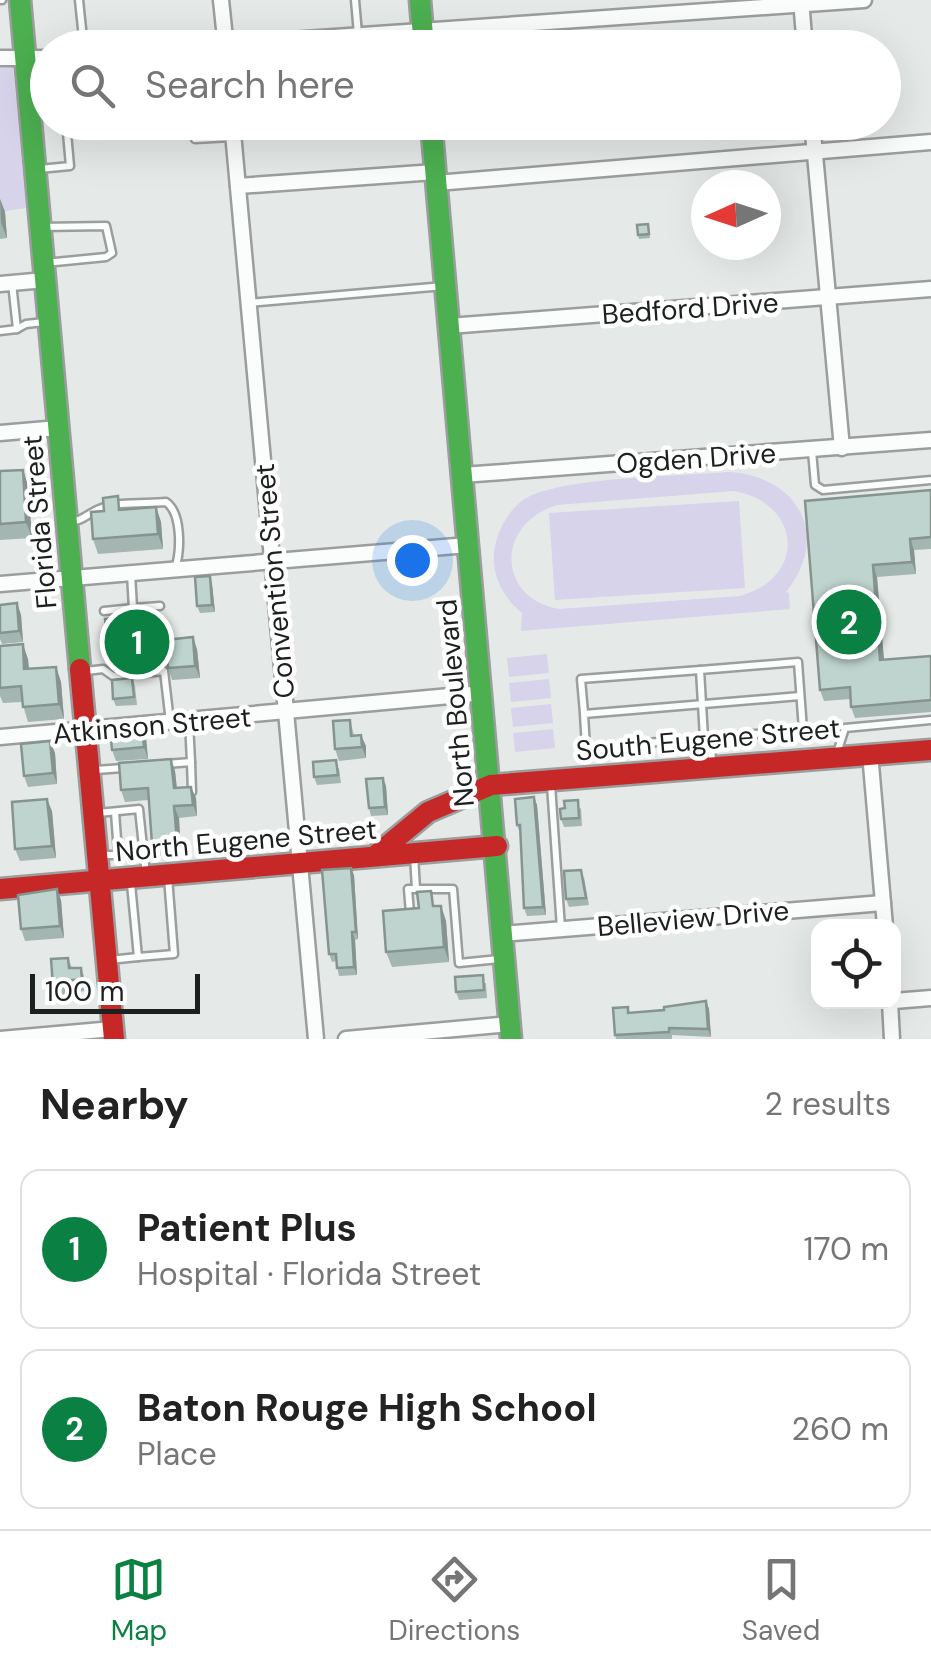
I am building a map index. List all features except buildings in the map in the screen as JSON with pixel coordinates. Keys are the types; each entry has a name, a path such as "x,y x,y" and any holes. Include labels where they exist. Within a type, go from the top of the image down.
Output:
{"street":[{"name":"Florida Street","path":"20,0 30,119"},
{"path":"220,0 223,30"},
{"path":"420,0 422,30"},
{"path":"525,30 864,0"},
{"path":"801,3 803,30"},
{"path":"0,58 30,58"},
{"name":"Florida Street","path":"32,140 90,771 104,813 108,854 100,881 113,1034"},
{"name":"Convention Street","path":"234,140 316,1039"},
{"name":"North Boulevard","path":"433,140 511,1032"},
{"path":"814,140 842,448"},
{"path":"238,186 436,177 931,142"},
{"path":"6,284 45,272"},
{"name":"Bedford Drive","path":"449,326 931,289"},
{"path":"0,433 58,428"},
{"name":"Ogden Drive","path":"462,475 931,440"},
{"path":"0,584 468,546"},
{"name":"Atkinson Street","path":"0,737 483,693"},
{"name":"South Eugene Street","path":"376,856 416,818 457,796 491,785 931,750"},
{"path":"870,754 884,919"},
{"name":"North Eugene Street","path":"0,888 100,881 147,871 496,846"},
{"name":"Belleview Drive","path":"503,934 883,902"},
{"path":"901,1000 931,998"},
{"path":"892,1009 892,1039"},
{"path":"346,1039 511,1032"},
{"path":"0,1039 113,1034"}],"lane":[{"path":"79,0 82,30"},
{"path":"355,0 360,30"},
{"path":"35,169 70,166 68,140"},
{"path":"40,226 100,224 109,230 112,253 106,258 45,272"},
{"path":"6,284 17,329"},
{"path":"249,303 445,286"},
{"path":"0,331 49,322"},
{"path":"812,450 815,486 823,490 931,480"},
{"path":"66,522 82,520 99,509 166,502 176,514 179,557 175,570"},
{"path":"131,573 133,608"},
{"path":"104,611 160,606"},
{"path":"798,662 803,730 586,748 581,679 700,670 798,662"},
{"path":"80,672 103,669 112,676 164,671 170,723"},
{"path":"700,670 704,738 699,745 706,767"},
{"path":"584,714 800,696"},
{"path":"837,756 844,728 931,720"},
{"path":"189,722 192,792"},
{"path":"704,738 710,744 706,767"},
{"path":"157,765 191,762"},
{"path":"90,771 140,766"},
{"path":"551,780 561,929"},
{"path":"104,813 140,809 138,840 174,954 107,960"},
{"path":"104,813 119,827 120,842 108,854 147,871"},
{"path":"414,852 416,889"},
{"path":"138,957 147,871"},
{"path":"411,920 408,889 453,889 459,963 505,958"}],"shaded area":[{"path":"13,67 26,208 0,212 0,68"},
{"path":"728,472 773,484 789,496 800,512 806,530 806,550 800,571 786,592 790,609 521,631 522,613 500,586 494,553 503,524 523,500 539,492 590,482","holes":["734,491 757,498 773,510 788,541 777,574 762,587 740,596 559,609 524,591 515,576 514,543 522,528 537,514 557,505"]},
{"path":"739,501 745,588 555,600 549,513"},
{"path":"547,654 549,673 509,677 507,658"},
{"path":"549,679 551,698 511,702 509,683"},
{"path":"551,704 553,723 513,727 511,708"},
{"path":"553,729 555,748 515,752 513,733"}],"traffic: fast":[{"path":"20,0 30,112"},
{"path":"420,0 422,30"},
{"path":"33,140 80,669"},
{"path":"433,140 511,1039"}],"traffic: jam":[{"path":"80,669 114,1039"},
{"path":"376,855 428,812 491,785 931,750"},
{"path":"0,889 497,846"}],"place":[{"name":"Baton Rouge High School","path":"849,622"},
{"name":"Patient Plus","path":"137,642"}]}
